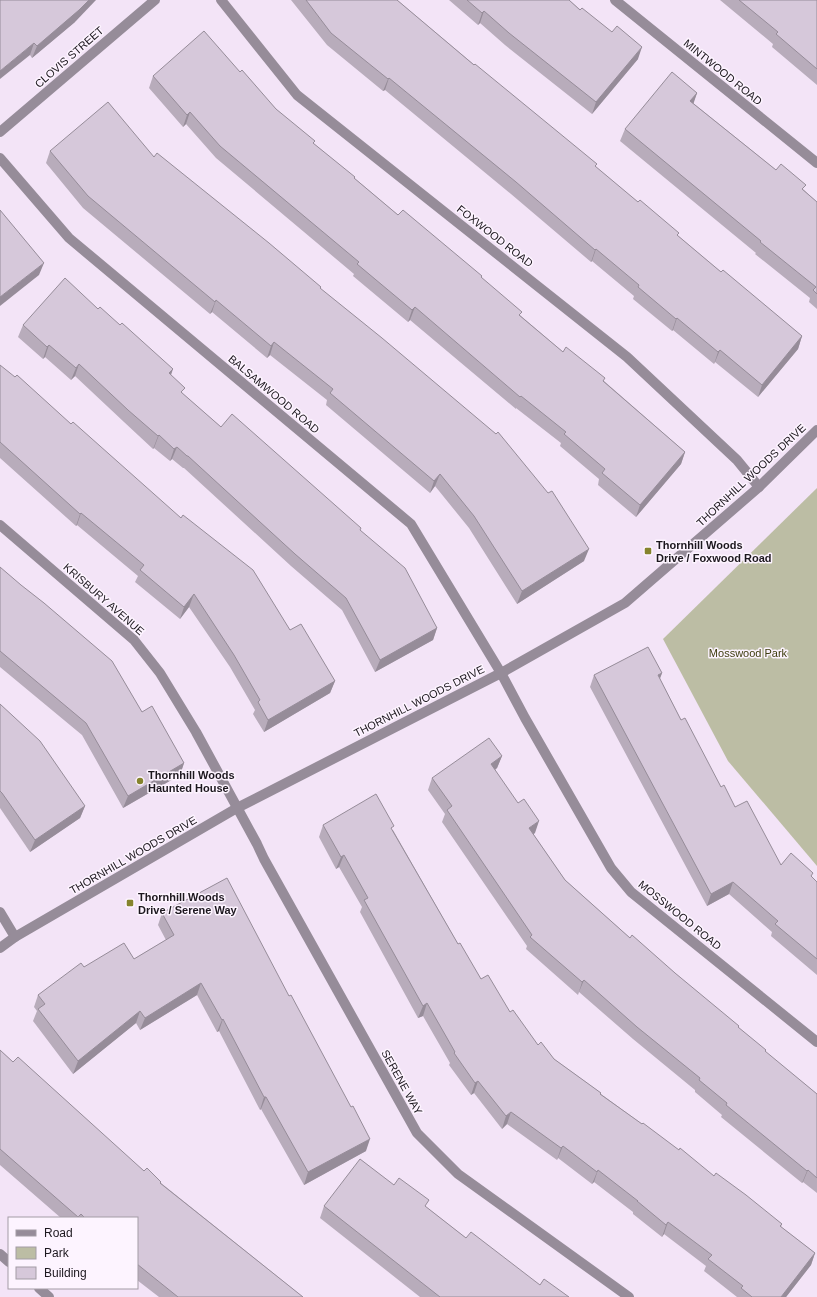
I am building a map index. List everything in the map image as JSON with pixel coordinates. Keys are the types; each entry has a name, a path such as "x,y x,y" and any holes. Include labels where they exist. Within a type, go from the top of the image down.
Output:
{"street":[{"name":"CLOVIS STREET","path":"0,132 154,0"},
{"name":"FOXWOOD ROAD","path":"221,0 297,95 627,357 737,460 759,487"},
{"name":"MINTWOOD ROAD","path":"615,0 817,163"},
{"name":"BALSAMWOOD ROAD","path":"0,158 69,238 411,524 501,673"},
{"name":"THORNHILL WOODS DRIVE","path":"0,948 15,937 237,808 501,673 625,603 759,487 817,430"},
{"name":"KRISBURY AVENUE","path":"0,525 134,640 160,673 196,732 237,808"},
{"name":"MOSSWOOD ROAD","path":"501,673 607,861 621,880 632,892 817,1042"},
{"name":"SERENE WAY","path":"237,808 417,1133 458,1174 629,1297"},
{"path":"0,912 15,937"},
{"path":"0,1254 8,1261"},
{"path":"40,1289 50,1297"}],"green space":[{"name":"Mosswood Park","path":"817,488 817,866 728,761 663,639"}],"building":[{"path":"0,0 89,0 37,46 34,43 0,71"},
{"path":"306,0 397,0 474,65 475,64 597,164 595,166 638,202 640,200 679,233 677,235 721,272 723,270 802,336 762,385 720,350 718,352 677,318 676,319 638,287 639,285 596,249 595,250 516,182 389,78 388,79 331,33"},
{"path":"467,0 569,0 580,10 582,8 612,32 617,26 642,47 596,102 509,33 484,11 482,13"},
{"path":"739,0 817,0 817,69 776,34 778,32"},
{"path":"204,31 240,72 242,70 276,109 315,141 313,143 355,177 354,178 398,215 403,210 482,276 481,277 522,312 519,315 563,352 566,347 605,378 603,381 685,452 640,505 602,473 605,469 564,434 566,432 521,396 520,397 415,307 412,310 357,264 359,262 220,146 190,112 187,115 153,76"},
{"path":"672,72 697,93 690,101 776,170 781,164 806,185 802,189 817,202 817,294 813,290 816,287 625,129"},
{"path":"108,102 154,157 157,153 269,243 321,287 320,288 496,434 498,432 548,493 552,491 589,549 522,591 474,516 440,474 434,481 330,393 333,389 274,342 271,346 216,300 215,302 88,196 50,151"},
{"path":"0,210 44,263 0,297"},
{"path":"65,278 98,309 100,307 120,325 122,323 173,369 169,373 185,388 181,392 221,427 232,414 361,528 360,530 405,568 437,628 380,660 346,598 295,554 188,456 177,447 174,449 159,435 158,436 79,364 76,368 49,345 47,347 23,325"},
{"path":"0,365 15,377 17,375 71,424 73,422 181,518 183,515 253,570 290,630 301,624 335,681 268,720 258,702 260,700 234,655 194,594 184,607 140,570 144,565 81,513 80,514 0,442"},
{"path":"0,567 112,661 142,712 152,706 184,763 128,796 86,723 0,651"},
{"path":"648,647 662,673 658,675 681,720 685,718 721,787 724,785 735,807 747,801 781,865 791,853 813,873 811,876 817,882 817,959 775,924 778,921 733,882 711,894 594,675"},
{"path":"0,704 40,741 85,806 35,840 0,791"},
{"path":"489,738 502,756 491,764 518,803 524,799 539,821 529,828 565,880 630,938 632,935 739,1026 738,1027 766,1050 765,1051 817,1094 817,1178 726,1105 727,1103 699,1080 700,1078 637,1027 584,980 582,982 530,937 532,935 447,810 452,806 432,778"},
{"path":"376,794 394,826 391,828 458,944 460,943 481,979 488,975 510,1012 513,1010 538,1045 541,1042 554,1059 601,1093 600,1094 642,1124 643,1123 679,1150 680,1148 714,1176 716,1173 746,1195 782,1224 780,1226 815,1253 781,1297 752,1297 741,1288 743,1286 708,1259 712,1255 668,1222 666,1225 598,1170 597,1172 563,1146 561,1148 511,1112 506,1116 478,1081 475,1083 454,1053 455,1052 427,1003 423,1006 364,900 368,898 344,855 341,857 323,825"},
{"path":"227,878 289,996 291,995 351,1107 353,1106 370,1139 308,1172 266,1097 264,1097 223,1019 222,1020 201,983 145,1018 140,1011 78,1061 38,1009 45,1004 38,995 81,963 84,967 124,943 134,959 174,935 162,913"},
{"path":"0,1050 13,1062 18,1057 144,1171 147,1168 161,1182 160,1183 303,1297 178,1297 138,1265 138,1217 84,1217 81,1214 78,1217 0,1149"},
{"path":"360,1159 394,1185 399,1178 429,1200 425,1206 466,1238 471,1232 540,1285 544,1279 569,1297 440,1297 324,1206"}],"place":[{"name":"Thornhill Woods Drive / Foxwood Road","path":"648,551"},
{"name":"Thornhill Woods Haunted House","path":"140,781"},
{"name":"Thornhill Woods Drive / Serene Way","path":"130,903"}]}
